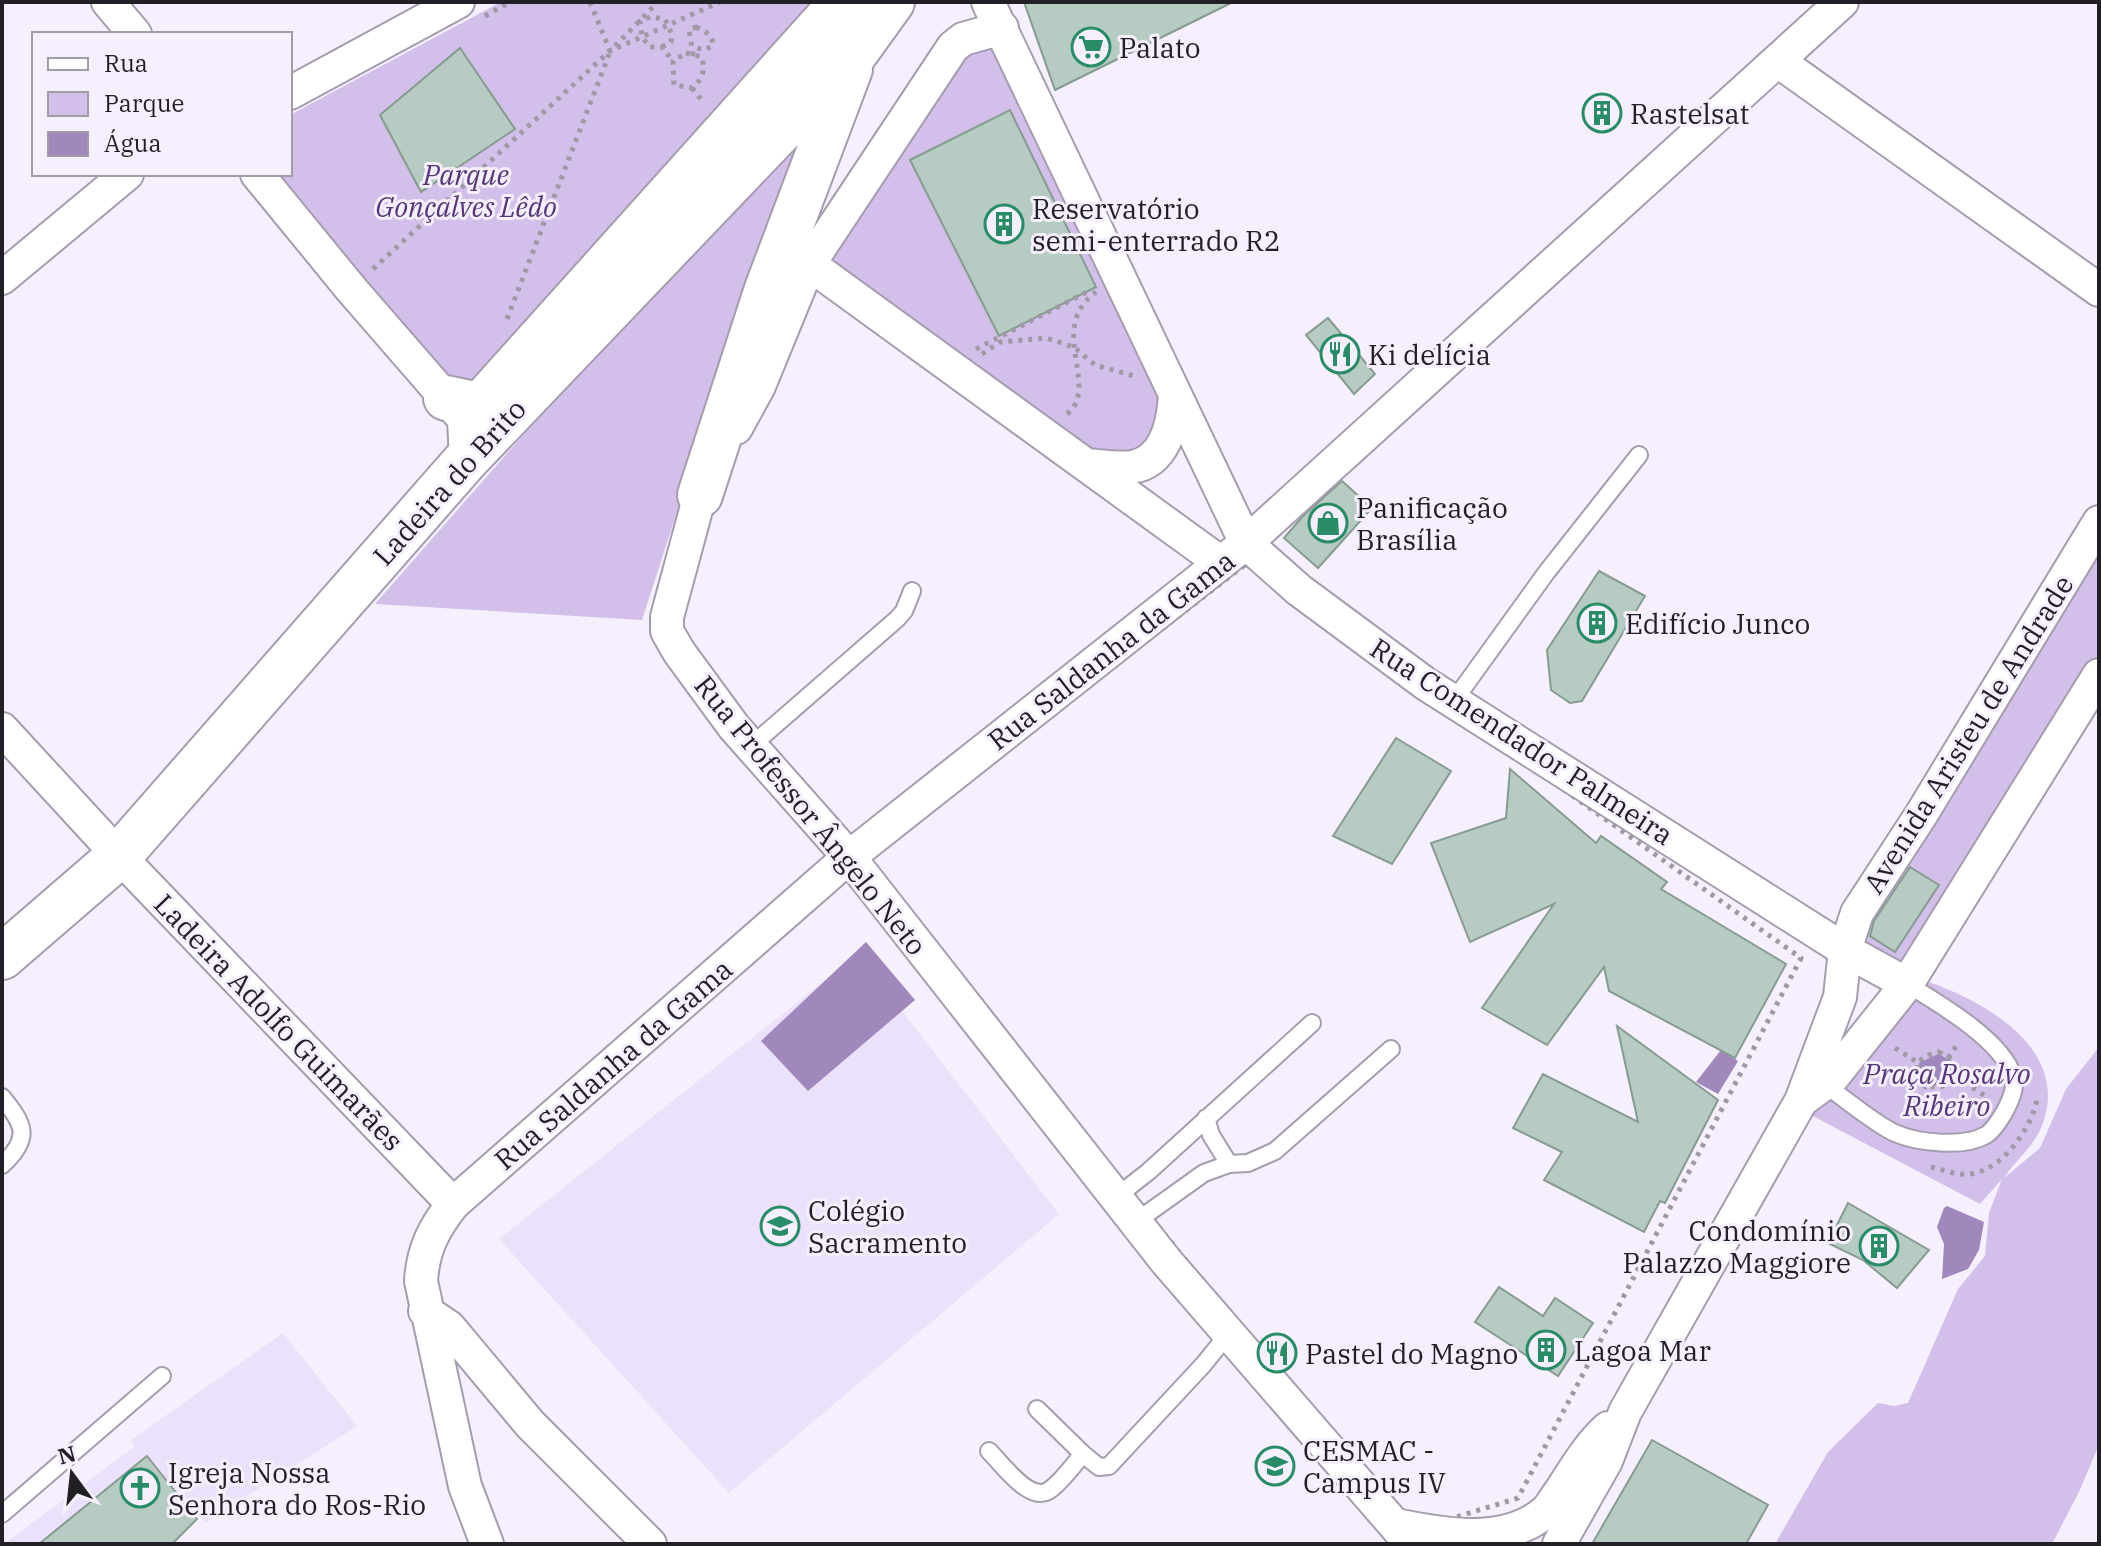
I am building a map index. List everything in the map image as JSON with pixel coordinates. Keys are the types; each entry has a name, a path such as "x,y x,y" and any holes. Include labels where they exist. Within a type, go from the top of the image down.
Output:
{"main road":[{"name":"Ladeira do Brito","path":"469,425 474,404 484,401 842,2"},
{"name":"Ladeira do Brito","path":"2,957 112,848 469,425 856,52 892,2"},
{"path":"700,495 767,289 856,52"}],"street":[{"path":"108,2 133,32"},
{"path":"292,92 458,2"},
{"name":"Rua Saldanha da Gama","path":"487,1544 465,1486 421,1281 425,1248 435,1226 453,1204 849,857 1246,543 1842,2"},
{"name":"Rua Professor Ângelo Neto","path":"995,15 953,47 809,264 759,386 700,495 667,617 667,631 679,652 751,746 849,857 1131,1204 1229,1333 1404,1535"},
{"name":"Rua Comendador Palmeira","path":"995,15 1116,281 1246,543 1299,590 1453,702 1845,950 1907,984"},
{"path":"1778,61 2099,290"},
{"path":"2,278 125,176"},
{"path":"259,176 469,425"},
{"path":"809,264 1221,563"},
{"path":"1087,465 1130,468 1146,463 1167,440 1174,420 1175,396"},
{"name":"Avenida Aristeu de Andrade","path":"1813,1092 1840,997 1845,950 1857,913 1921,815 2099,522"},
{"path":"1559,1544 1606,1461 1625,1412 1813,1092 1832,1078 1907,984 2099,675"},
{"name":"Ladeira Adolfo Guimarães","path":"2,729 453,1204"},
{"path":"425,1311 449,1327 530,1424 650,1544"},
{"path":"1404,1535 1495,1533 1523,1536 1546,1512 1594,1440 1625,1412"}],"lane":[{"path":"1453,702 1546,573 1639,455"},
{"path":"751,746 897,619 912,591"},
{"path":"1813,1092 1895,1133 1940,1143 1961,1142 1986,1135 2006,1110 2014,1087 2013,1077 1997,1050 1936,1001 1907,984"},
{"path":"1131,1204 1206,1118 1312,1023"},
{"path":"1131,1204 1204,1173 1229,1164 1248,1163 1275,1151 1391,1049"},
{"path":"2,1097 19,1117 22,1127 21,1140 2,1165"},
{"path":"1206,1118 1211,1135 1229,1164"},
{"path":"1037,1409 1099,1467 1109,1466 1229,1333"},
{"path":"2,1514 162,1376"},
{"path":"989,1451 1029,1492 1040,1494 1049,1491 1083,1454"}],"path":[{"path":"504,326 610,51 590,2"},
{"path":"352,290 610,51 658,2"},
{"path":"610,51 720,2"},
{"path":"657,17 665,19 672,35 671,42 662,47 650,47 642,37 640,21 657,17"},
{"path":"696,27 706,31 713,46 704,50 697,48 693,54 689,30 696,27"},
{"path":"662,47 673,61 674,85 692,88 699,83 705,70 702,57 686,53 673,61"},
{"path":"1116,281 1111,280 951,362 961,373 973,360 1000,342 1046,338 1074,347 1095,365 1126,375 1143,377 1161,367"},
{"path":"1034,426 1060,421 1073,409 1079,388 1074,347 1078,312 1086,300 1116,281"},
{"path":"1246,564 1801,958 1518,1498 1437,1523 1389,1516 1131,1204 865,858 1246,564"},
{"path":"1939,1052 1955,1062 1956,1076 1950,1086 1925,1087 1916,1071 1917,1062 1939,1052"},
{"path":"1956,1076 2006,1110"},
{"path":"1895,1133 1925,1087"}],"shaded area":[{"name":"Colégio Sacramento","path":"858,954 1059,1214 729,1493 499,1239"},
{"path":"283,1333 357,1426 205,1523 147,1456 39,1544 4,1544 134,1447 131,1440"}],"green space":[{"name":"Parque Gonçalves Lêdo","path":"501,2 830,2 477,401 444,403 266,176 292,176 292,114"},
{"path":"995,40 1162,376 1161,416 1142,457 1098,455 816,260 959,44"},
{"path":"806,112 642,620 375,604"},
{"path":"2099,521 2099,665 1909,975 1838,931"},
{"name":"Praça Rosalvo Ribeiro","path":"1920,979 1994,1014 2016,1031 2034,1051 2045,1074 2048,1100 2041,1128 2004,1178 2040,1148 2066,1089 2099,1047 2098,1447 2052,1544 1775,1544 1828,1452 1878,1403 1894,1406 1908,1403 1958,1289 1985,1256 1989,1213 2002,1179 1980,1204 1809,1114"}],"water":[{"path":"866,942 915,1000 808,1091 761,1041"},
{"path":"1721,1050 1738,1061 1718,1094 1696,1082"},
{"path":"1938,1054 1954,1062 1955,1076 1949,1085 1926,1086 1920,1078 1919,1063"},
{"path":"1947,1206 1984,1222 1979,1250 1968,1269 1942,1279 1944,1244 1937,1227"}],"building":[{"name":"Palato","path":"1024,2 1233,2 1055,90"},
{"path":"460,48 515,129 421,192 380,115"},
{"name":"Reservatório semi-enterrado R2","path":"1010,110 1096,287 999,336 910,160"},
{"name":"Ki delícia","path":"1328,318 1375,374 1354,394 1306,335"},
{"name":"Panificação Brasília","path":"1342,481 1372,508 1318,568 1284,538"},
{"name":"Edifício Junco","path":"1599,571 1645,596 1582,701 1570,703 1551,690 1547,650"},
{"path":"1396,738 1451,771 1392,864 1333,836"},
{"path":"1510,769 1596,843 1601,836 1667,882 1661,889 1786,964 1735,1058 1609,991 1604,967 1547,1045 1482,1008 1554,904 1470,942 1431,843 1506,818"},
{"path":"1910,867 1939,885 1895,952 1870,936 1874,921"},
{"path":"1617,1026 1718,1100 1665,1203 1660,1201 1644,1232 1544,1180 1562,1152 1513,1128 1543,1074 1638,1122"},
{"name":"Condomínio Palazzo Maggiore","path":"1848,1203 1929,1250 1897,1288 1863,1260 1828,1243"},
{"name":"Lagoa Mar","path":"1499,1287 1543,1316 1555,1298 1593,1323 1558,1376 1475,1322"},
{"path":"1652,1440 1768,1505 1746,1544 1592,1544"},
{"name":"Igreja Nossa Senhora do Ros-Rio","path":"147,1456 197,1519 172,1544 39,1544"}],"place":[{"name":"Palato","path":"1091,47"},
{"name":"Rastelsat","path":"1602,113"},
{"name":"Reservatório semi-enterrado R2","path":"1004,224"},
{"name":"Ki delícia","path":"1340,354"},
{"name":"Panificação Brasília","path":"1328,523"},
{"name":"Edifício Junco","path":"1597,623"},
{"name":"Colégio Sacramento","path":"780,1226"},
{"name":"Condomínio Palazzo Maggiore","path":"1879,1246"},
{"name":"Lagoa Mar","path":"1546,1350"},
{"name":"Pastel do Magno","path":"1277,1353"},
{"name":"CESMAC - Campus IV","path":"1275,1466"},
{"name":"Igreja Nossa Senhora do Ros-Rio","path":"140,1488"}]}
